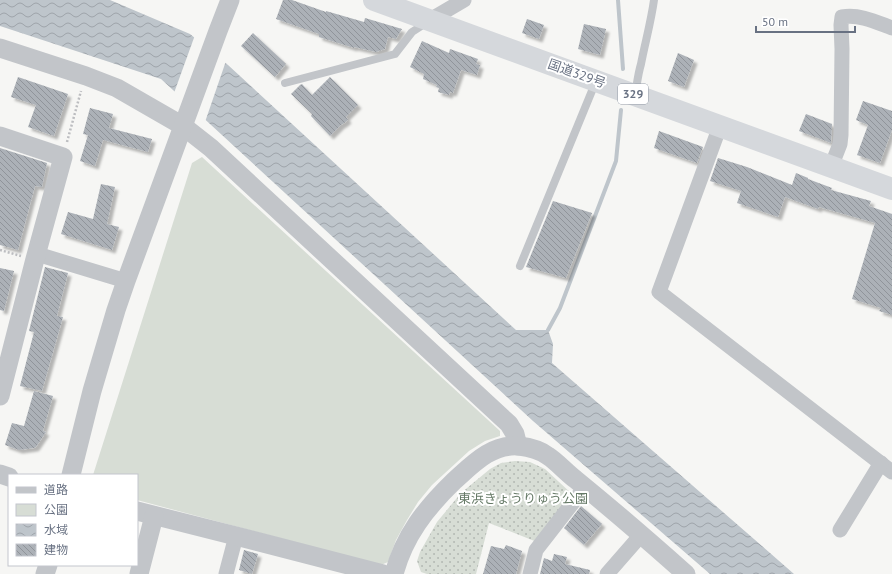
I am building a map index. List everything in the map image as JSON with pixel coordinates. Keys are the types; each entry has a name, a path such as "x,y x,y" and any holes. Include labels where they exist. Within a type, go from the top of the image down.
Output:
{"highway":[{"name":"国道329号","path":"374,0 892,189"}],"street":[{"path":"71,474 102,358 126,281 230,0"},
{"path":"430,20 464,0"},
{"path":"831,167 840,144 841,135 842,17 850,15 862,17 892,28"},
{"path":"0,48 117,88 183,126 217,154 509,424 515,434 518,446"},
{"path":"720,126 659,292 887,467 840,530"},
{"path":"0,136 63,157 0,396"},
{"path":"36,257 126,281"},
{"path":"394,574 402,551 413,529 424,513 441,494 486,453 501,448 518,446 532,449 548,456 686,574"},
{"path":"530,574 536,550 585,487"},
{"path":"139,574 146,514 382,574"},
{"path":"608,574 641,535"},
{"path":"226,574 236,536"}],"lane":[{"path":"635,95 654,0"},
{"path":"285,83 395,54 412,32 430,20"},
{"path":"520,266 596,81"}],"path":[{"path":"63,157 82,87"},
{"path":"0,250 36,257"}],"green space":[{"path":"202,157 500,431 500,436 485,441 469,451 432,485 418,502 407,520 396,540 388,562 381,565 138,500 138,474 93,474 192,163"},
{"name":"東浜きょうりゅう公園","path":"515,461 530,462 545,469 572,494 537,542 489,523 476,574 427,574 421,572 417,561 420,552 437,522 461,493 490,469 501,463"}],"water":[{"path":"0,0 110,0 190,34 228,65 516,330 548,330 553,344 552,363 794,574 710,574 533,421 161,79 0,26"}],"pier":[{"path":"195,35 226,61 205,122 174,93"}],"building":[{"path":"283,0 292,0 326,12 364,22 365,18 402,29 396,39 388,37 385,49 376,52 354,48 319,37 319,34 276,19"},
{"path":"527,19 544,25 539,39 522,33"},
{"path":"584,24 606,29 600,55 578,49"},
{"path":"253,33 286,64 275,77 241,46"},
{"path":"422,41 449,53 450,49 478,59 476,64 480,65 477,75 461,70 453,93 450,92 449,95 438,92 439,88 436,87 437,85 423,79 424,74 410,67"},
{"path":"678,53 694,60 684,87 668,81"},
{"path":"18,77 68,94 54,136 28,127 36,105 11,97"},
{"path":"330,77 358,105 346,117 348,120 330,136 311,116 312,114 291,94 302,84 312,95"},
{"path":"863,101 892,111 892,130 880,163 857,155 868,125 856,120"},
{"path":"90,108 113,114 109,128 152,139 148,152 103,140 95,166 80,161 88,135 83,134"},
{"path":"806,114 832,124 831,143 799,131"},
{"path":"659,131 703,147 697,163 654,148"},
{"path":"0,148 47,163 42,187 35,186 18,250 0,245"},
{"path":"718,158 747,167 792,185 796,173 832,188 831,190 871,201 869,206 892,214 892,315 879,311 881,308 852,299 875,223 819,207 818,209 785,197 778,217 737,203 741,191 710,181"},
{"path":"101,184 115,187 107,224 119,227 112,250 61,234 68,212 93,219"},
{"path":"553,201 592,213 566,278 526,267"},
{"path":"45,267 68,273 57,316 63,317 42,391 20,386 34,332 29,331"},
{"path":"0,268 14,271 4,311 0,310"},
{"path":"34,391 53,396 43,431 46,432 34,448 19,450 5,445 12,423 24,426"},
{"path":"581,506 602,524 584,545 564,528"},
{"path":"506,545 522,551 516,574 483,574 491,546 504,549"},
{"path":"244,550 258,554 252,574 239,570"},
{"path":"554,554 567,557 565,564 590,570 589,574 540,574 544,558 552,561"}],"waterway":[{"path":"618,0 623,69"},
{"path":"548,330 560,308 616,161 621,110"}]}
